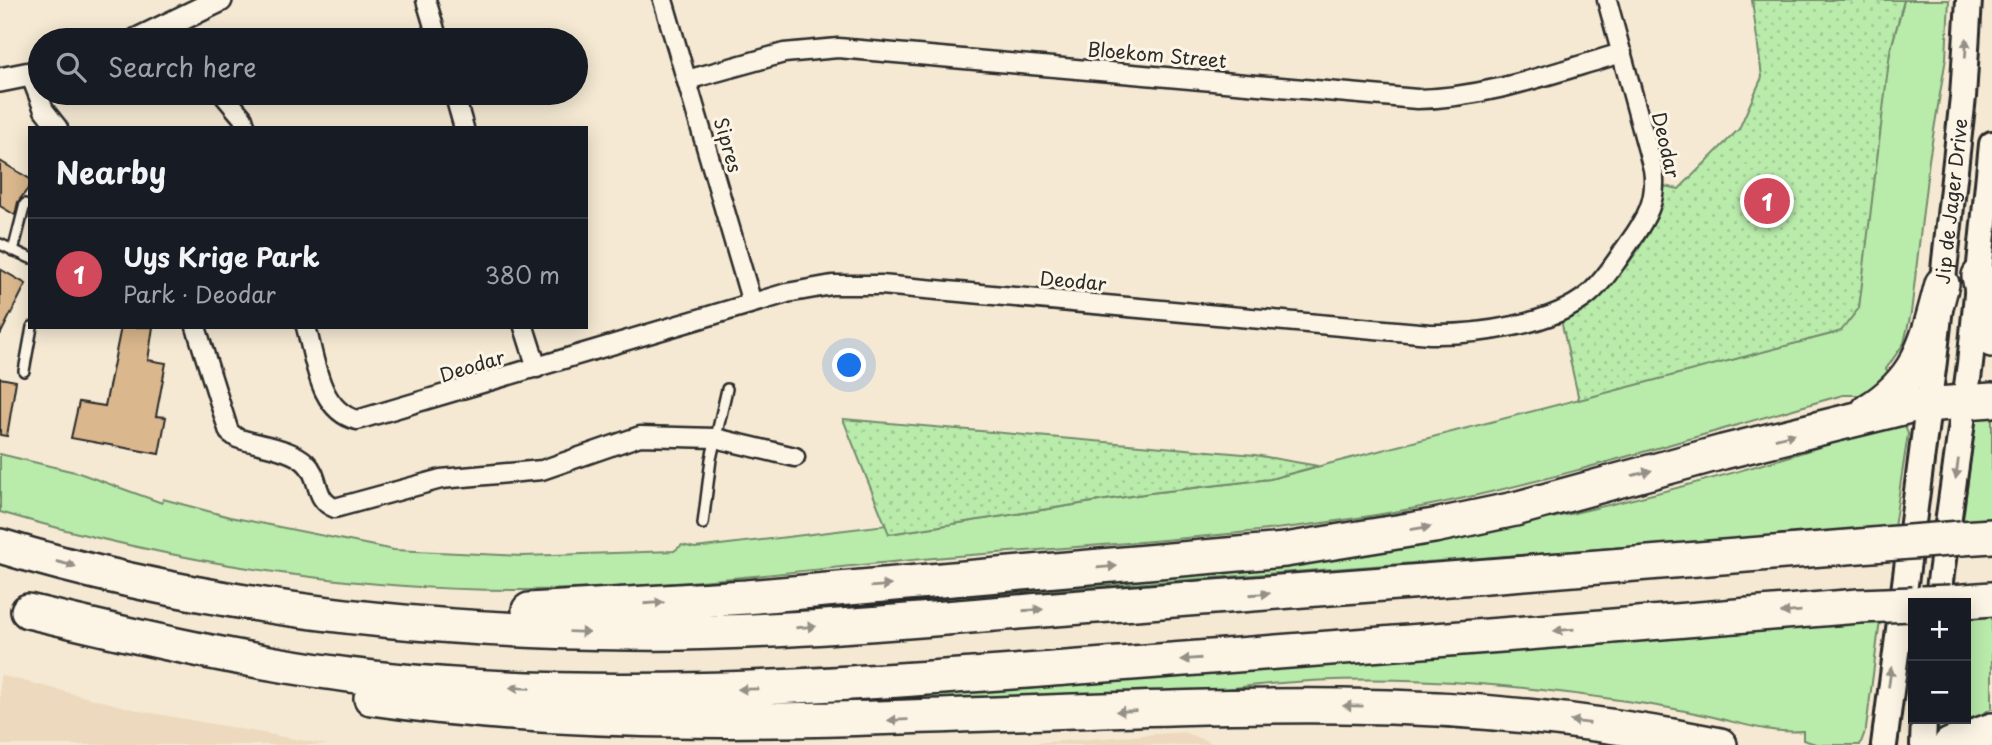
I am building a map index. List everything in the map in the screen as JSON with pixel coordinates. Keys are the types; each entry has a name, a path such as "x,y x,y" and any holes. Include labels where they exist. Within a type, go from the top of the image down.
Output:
{"highway":[{"path":"1979,276 1992,340"},
{"path":"1847,422 1889,397 1909,377 1923,349 1942,284"},
{"path":"243,603 529,610 570,608 936,582 1285,550 1434,526 1515,509 1723,452 1929,403 1979,401"},
{"path":"0,546 161,587 243,603 339,617 502,630 633,633 763,630 1977,537"},
{"path":"1971,601 1992,599"},
{"path":"14,606 155,642 288,666 384,679 634,692 771,688 938,678 1908,604"},
{"path":"14,606 250,677 405,703 531,717 636,722 808,723 1273,706 1379,707 1557,719 1643,730 1720,745"}],"main road":[{"name":"Jip de Jager Drive","path":"1884,745 1929,403 1963,97 1969,0"},
{"name":"Jip de Jager Drive","path":"1938,598 1979,401 1979,276 1992,144"},
{"path":"1923,745 1924,724"}],"street":[{"path":"161,28 218,0"},
{"path":"426,0 434,28"},
{"name":"Sipres","path":"663,0 752,303"},
{"name":"Deodar","path":"307,329 330,404 341,415 357,420 752,303 824,286 881,285 1448,334 1500,328 1571,306 1599,284 1645,221 1653,201 1653,169 1607,0"},
{"name":"Bloekom Street","path":"687,80 784,53 838,48 1441,99 1500,88 1622,53"},
{"path":"0,80 28,74"},
{"path":"43,105 56,126"},
{"path":"232,105 243,118 245,126"},
{"path":"457,105 463,126"},
{"path":"197,329 227,428 237,438 292,455 308,464 321,499 335,509 441,480 542,470 640,436 715,438 795,457"},
{"path":"525,329 537,368"}],"lane":[{"path":"13,251 25,205"},
{"path":"0,244 28,257"},
{"path":"24,371 32,329"},
{"path":"703,524 715,438 727,389"}],"shaded area":[{"path":"0,675 141,711 328,745 0,745"},
{"path":"1184,732 1217,745 1004,745"}],"green space":[{"path":"1752,0 1904,0 1890,52 1859,308 1841,331 1835,333 1579,400 1561,320 1596,298 1628,265 1652,226 1664,186 1679,189 1739,129 1762,77"},
{"path":"1904,0 1949,0 1946,58 1929,160 1911,313 1904,343 1886,369 1896,381 1872,395 1843,395 1524,484 1352,519 1224,535 622,587 461,589 327,579 195,559 65,530 0,512 0,454 79,473 162,503 163,499 230,517 394,550 523,556 674,551 682,545 695,548 886,525 890,534 1150,493 1270,479 1835,333 1890,52"},
{"path":"1992,412 1992,519 1963,521 1976,418"},
{"path":"843,419 1255,455 1318,466 1270,479 1150,493 889,534"},
{"path":"1903,420 1908,434 1894,527 932,599 931,592 1433,542 1493,531 1670,490"},
{"path":"1992,612 1992,708 1971,720 1971,661 1971,614"},
{"path":"1880,620 1866,729 1860,745 1819,745 1803,740 1803,731 1768,729 1626,701 1525,688 1422,680 1320,680 1219,690 833,707 594,705"},
{"path":"1936,724 1959,724 1940,731"}],"building":[{"path":"0,161 28,178 28,189 18,202 15,215 0,206"},
{"path":"0,269 26,284 0,335"},
{"path":"121,329 153,329 148,360 166,363 156,416 166,417 159,454 71,438 79,402 105,406"},
{"path":"0,378 16,381 7,436 0,435"}],"place":[{"name":"Uys Krige Park","path":"1767,201"}]}
